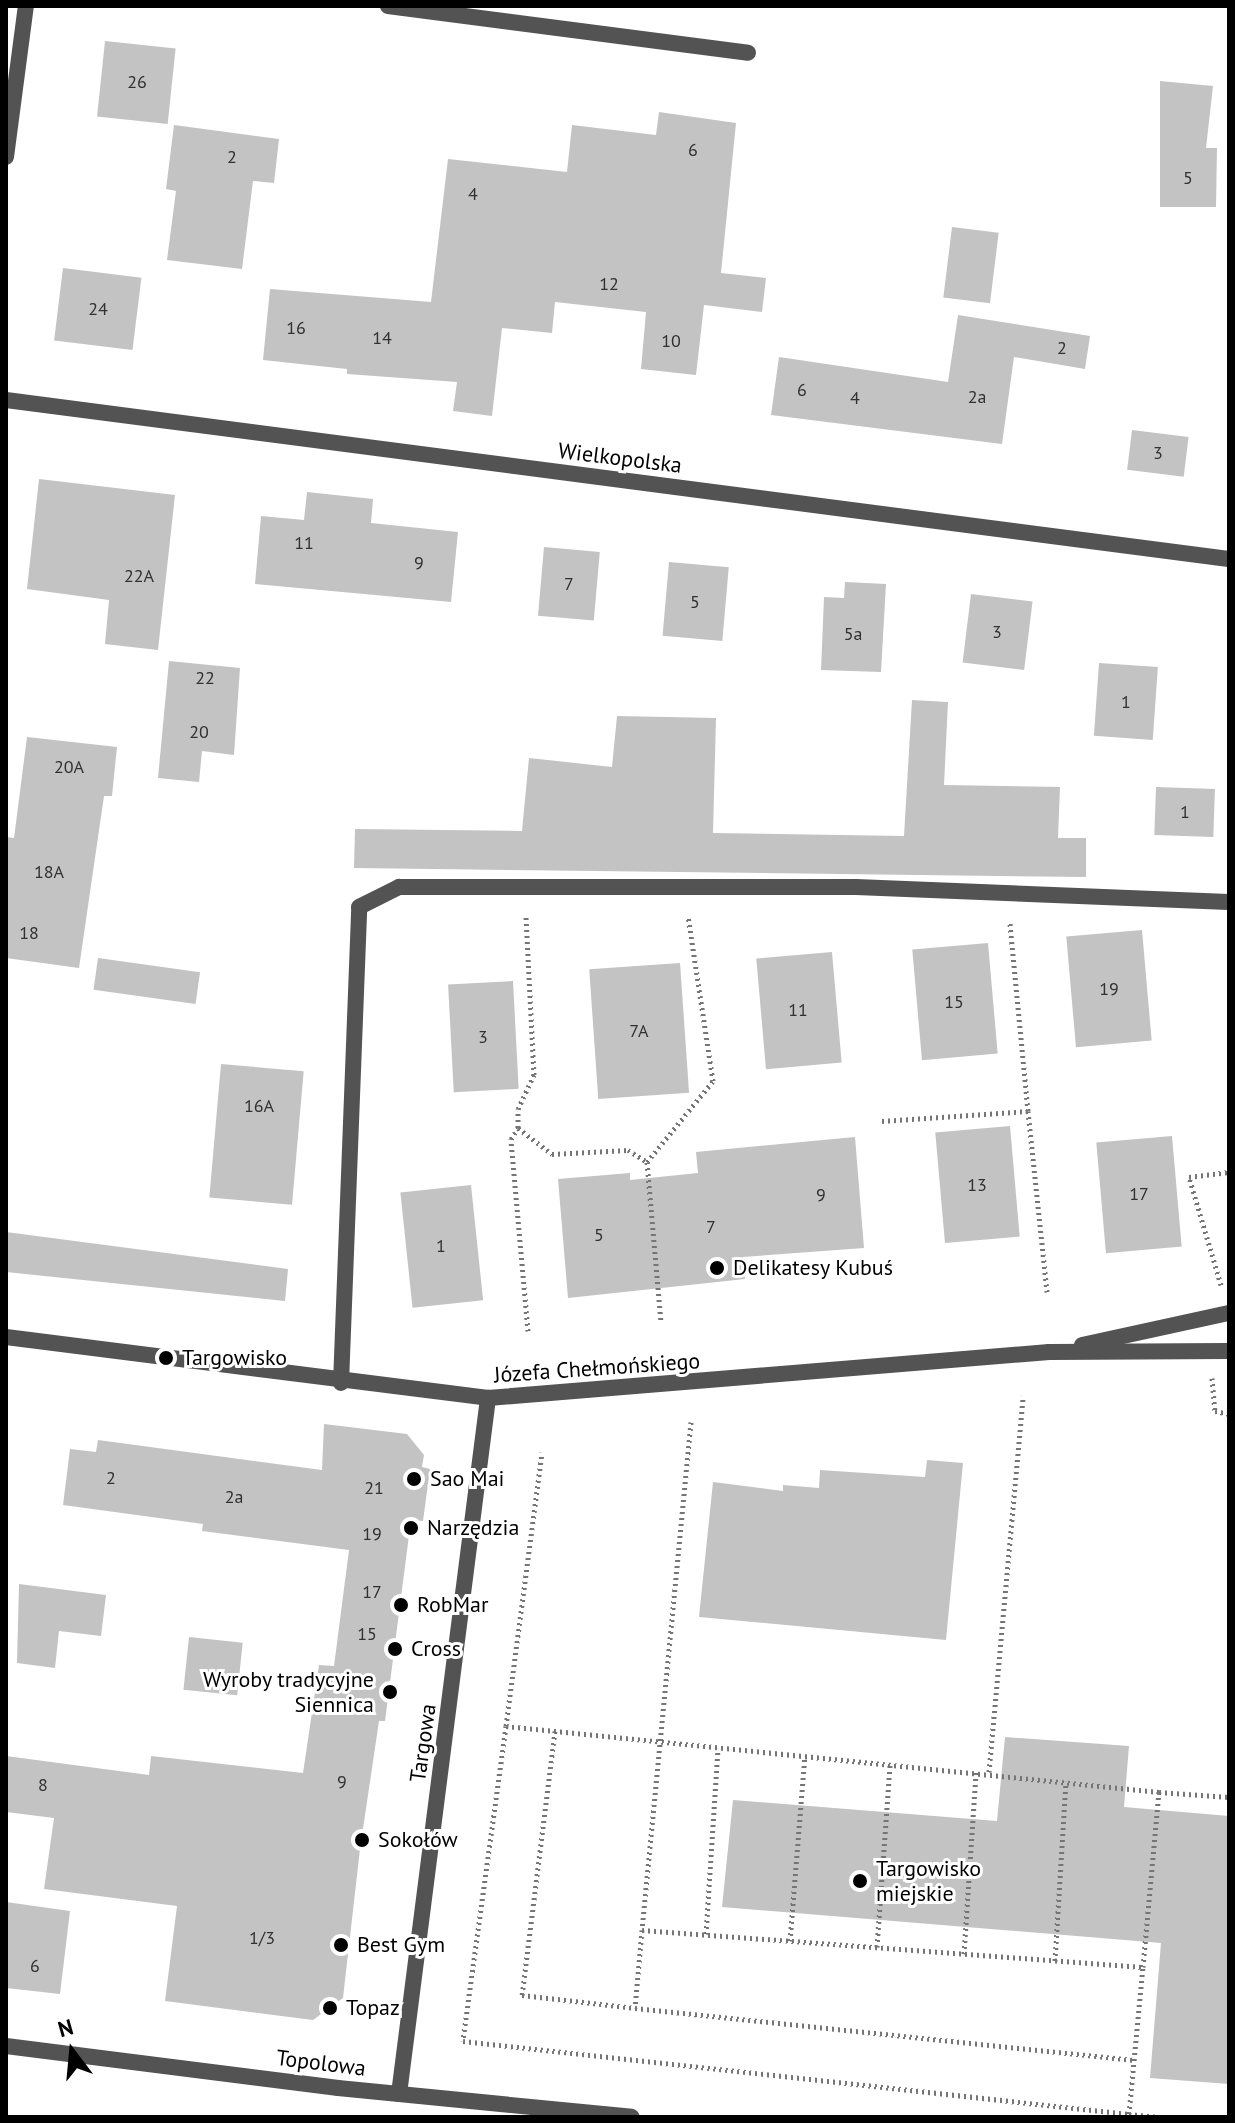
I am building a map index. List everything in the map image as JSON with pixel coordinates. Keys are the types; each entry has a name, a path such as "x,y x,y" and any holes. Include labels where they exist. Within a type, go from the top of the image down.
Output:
{"street":[{"path":"6,157 26,6"},
{"path":"388,6 748,53"},
{"name":"Wielkopolska","path":"6,400 1229,559"},
{"path":"341,1383 359,907 399,887 684,887 1006,893 1229,902"},
{"name":"Józefa Chełmońskiego","path":"1049,1352 1229,1313"},
{"name":"Józefa Chełmońskiego","path":"6,1337 341,1383 488,1398 1049,1352 1229,1351"},
{"name":"Targowa","path":"399,2094 488,1398"},
{"name":"Topolowa","path":"6,2046 399,2094 632,2117"}],"path":[{"path":"528,1331 511,1139 518,1128 518,1109 534,1075 526,920 532,887"},
{"path":"661,1321 647,1162 713,1081 684,887"},
{"path":"1006,893 1047,1292"},
{"path":"882,1121 1028,1111"},
{"path":"518,1128 552,1154 628,1150 647,1162"},
{"path":"1223,1290 1189,1177 1229,1172"},
{"path":"1212,1378 1215,1411 1229,1414"},
{"path":"989,1772 1023,1396"},
{"path":"635,2008 691,1422"},
{"path":"542,1452 463,2041 1156,2117"},
{"path":"506,1726 1229,1797"},
{"path":"555,1731 522,1995 1134,2060"},
{"path":"706,1934 718,1748"},
{"path":"790,1941 805,1756"},
{"path":"877,1947 890,1764"},
{"path":"964,1954 976,1772"},
{"path":"1055,1961 1066,1781"},
{"path":"1129,2116 1159,1792"},
{"path":"642,1930 1143,1967"}],"building":[{"path":"105,41 176,48 168,124 97,117"},
{"path":"1160,81 1213,86 1206,148 1217,148 1216,207 1160,207"},
{"path":"659,112 736,123 721,273 766,278 762,312 704,305 696,375 641,369 646,312 555,302 552,333 502,328 492,416 453,411 457,382 347,374 347,369 263,360 270,289 431,302 448,159 567,172 572,125 656,135"},
{"path":"174,125 279,139 274,183 253,181 242,269 167,260 176,191 166,189"},
{"path":"952,227 999,233 990,303 943,297"},
{"path":"63,268 141,278 133,350 54,340"},
{"path":"958,315 1090,336 1085,369 1014,357 1002,444 771,415 779,357 948,382"},
{"path":"1132,430 1189,437 1184,477 1127,470"},
{"path":"39,479 175,495 158,650 105,644 109,600 27,589"},
{"path":"307,492 373,499 371,523 458,532 451,602 255,584 261,516 304,520"},
{"path":"544,547 600,552 594,621 538,616"},
{"path":"669,562 729,567 722,641 663,636"},
{"path":"845,582 886,584 881,672 821,670 824,597 844,598"},
{"path":"971,594 1033,602 1024,670 963,662"},
{"path":"169,661 240,668 234,755 202,751 199,782 158,778"},
{"path":"1099,663 1158,667 1153,740 1094,736"},
{"path":"912,700 948,702 944,785 1060,787 1058,838 1086,838 1086,877 354,868 355,829 522,831 529,758 612,767 617,716 716,718 713,833 904,836"},
{"path":"27,737 117,747 112,796 104,796 79,968 6,958 6,837 14,838"},
{"path":"1156,787 1215,789 1213,837 1154,835"},
{"path":"1142,930 1152,1041 1076,1047 1066,937"},
{"path":"988,943 998,1054 922,1060 912,950"},
{"path":"832,952 842,1063 766,1069 756,959"},
{"path":"98,958 200,972 196,1004 94,990"},
{"path":"680,963 689,1093 598,1099 589,969"},
{"path":"513,981 519,1089 454,1092 448,984"},
{"path":"221,1064 304,1071 292,1205 209,1197"},
{"path":"1010,1126 1020,1237 945,1243 935,1133"},
{"path":"1172,1136 1182,1247 1106,1253 1096,1143"},
{"path":"855,1137 864,1248 743,1257 745,1279 568,1298 558,1179 630,1173 630,1180 698,1173 696,1152"},
{"path":"471,1185 483,1300 413,1308 400,1192"},
{"path":"6,1232 288,1269 285,1301 6,1272"},
{"path":"324,1424 407,1434 424,1455 422,1467 430,1469 423,1521 411,1520 385,1721 379,1721 360,1849 343,1998 313,2020 165,2001 177,1906 44,1889 54,1818 6,1812 6,1756 149,1775 151,1756 303,1773 319,1665 334,1666 349,1550 202,1531 203,1524 63,1505 70,1449 96,1452 98,1440 322,1470"},
{"path":"927,1460 963,1463 946,1640 699,1617 713,1482 783,1491 783,1485 819,1488 820,1470 925,1477"},
{"path":"19,1584 106,1595 101,1636 59,1631 55,1668 17,1663"},
{"path":"189,1637 243,1643 237,1695 183,1690"},
{"path":"1005,1737 1129,1746 1124,1807 1229,1816 1229,2084 1150,2078 1161,1943 722,1907 733,1800 997,1821"},
{"path":"6,1902 70,1911 60,1994 6,1988"}],"place":[{"name":"Delikatesy Kubuś","path":"717,1268"},
{"name":"Targowisko","path":"166,1358"},
{"name":"Sao Mai","path":"414,1479"},
{"name":"Narzędzia","path":"411,1528"},
{"name":"RobMar","path":"401,1605"},
{"name":"Cross","path":"395,1649"},
{"name":"Wyroby tradycyjne Siennica","path":"390,1692"},
{"name":"Sokołów","path":"362,1840"},
{"name":"Targowisko miejskie","path":"860,1881"},
{"name":"Best Gym","path":"341,1945"},
{"name":"Topaz","path":"330,2008"}]}
